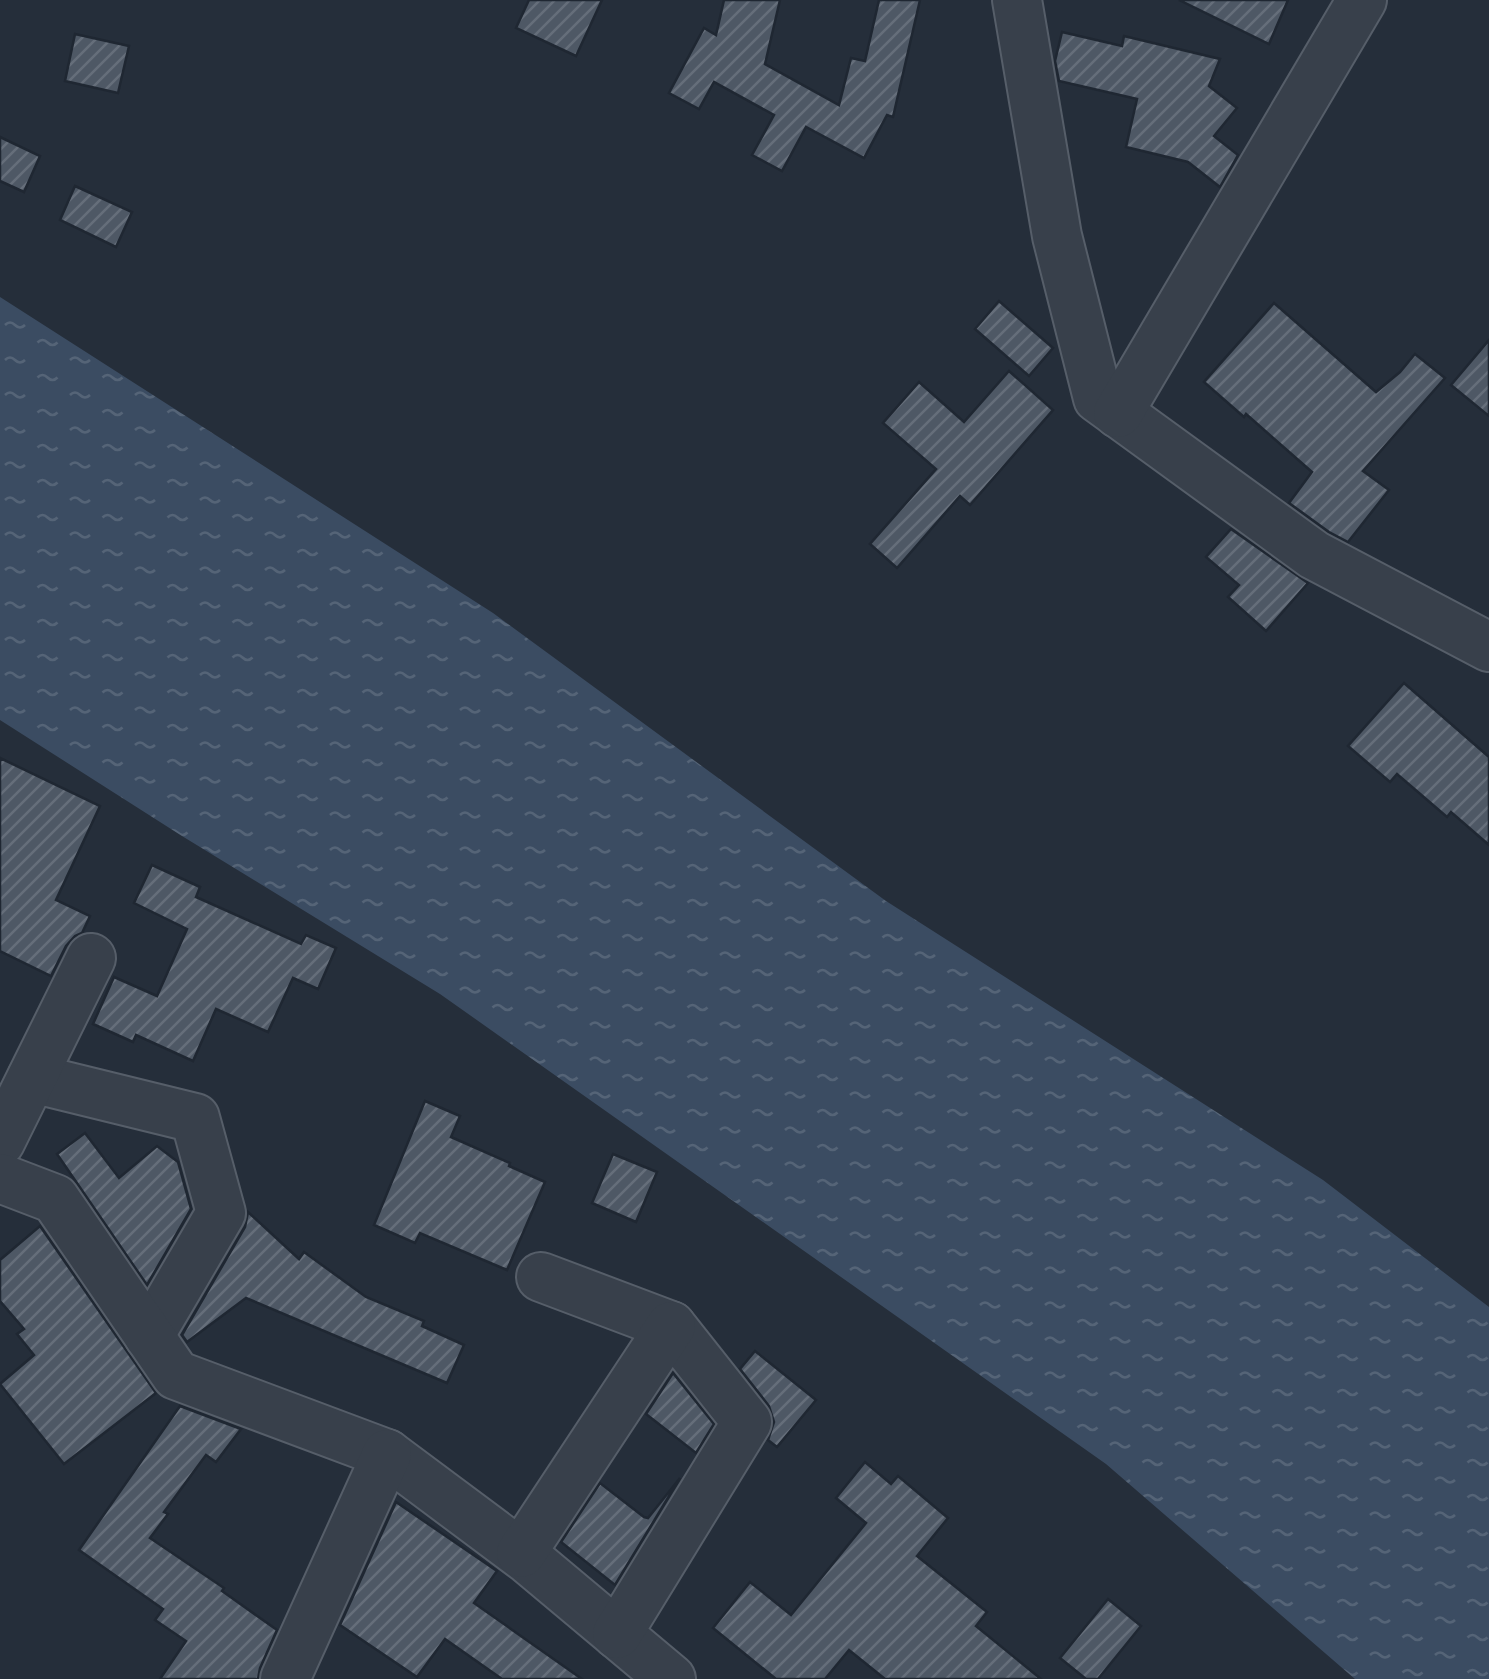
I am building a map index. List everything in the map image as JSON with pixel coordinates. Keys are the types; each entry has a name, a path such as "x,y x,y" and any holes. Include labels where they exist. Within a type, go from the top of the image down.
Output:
{"street":[{"path":"1017,0 1057,236 1098,398 1314,555 1489,646"},
{"path":"1118,413 1362,0"},
{"path":"0,1142 92,958"},
{"path":"32,1078 195,1118 221,1212 149,1336"},
{"path":"0,1178 55,1199 176,1376 387,1454 521,1553 671,1679"},
{"path":"541,1277 671,1326 747,1422 617,1634"},
{"path":"521,1553 671,1326"},
{"path":"285,1679 387,1454"}],"water":[{"path":"0,297 493,613 886,901 1323,1180 1489,1307 1489,1679 1355,1679 1106,1464 440,994 0,720"}],"building":[{"path":"529,0 602,0 576,56 516,28"},
{"path":"724,0 780,0 765,64 839,105 851,58 865,61 879,0 920,0 893,117 887,115 864,158 806,127 782,171 752,155 774,115 714,82 699,109 669,93 704,28 716,35"},
{"path":"1179,0 1288,0 1269,44"},
{"path":"1062,32 1122,46 1124,36 1220,59 1209,86 1237,108 1214,136 1238,155 1220,187 1188,162 1126,147 1137,99 1059,81 1055,61"},
{"path":"75,34 129,46 118,93 65,81"},
{"path":"0,137 40,156 24,192 0,181"},
{"path":"75,186 132,212 116,247 60,220"},
{"path":"999,301 1053,348 1029,376 975,329"},
{"path":"1274,303 1376,392 1415,354 1445,378 1363,471 1389,490 1348,542 1289,503 1312,472 1204,382"},
{"path":"1489,340 1489,416 1451,385"},
{"path":"1009,371 1053,410 970,505 960,496 897,568 870,544 936,469 883,423 919,382 964,422"},
{"path":"1231,529 1308,583 1266,631 1228,597 1239,585 1206,557"},
{"path":"1404,683 1489,757 1489,845 1451,812 1447,817 1397,774 1390,782 1348,746"},
{"path":"0,758 100,806 56,900 90,916 82,933 66,946 51,976 0,951"},
{"path":"152,865 200,887 196,897 301,944 306,935 336,948 318,989 293,978 268,1032 216,1009 193,1061 136,1035 133,1042 93,1024 114,977 157,996 187,929 134,903"},
{"path":"425,1101 460,1116 451,1137 545,1182 507,1270 420,1233 415,1243 374,1225"},
{"path":"85,1133 119,1178 157,1146 178,1162 191,1209 147,1285 57,1154"},
{"path":"613,1154 657,1172 636,1222 592,1203"},
{"path":"248,1212 299,1259 304,1252 366,1297 424,1321 422,1326 464,1345 447,1383 246,1298 187,1342 182,1335 245,1227"},
{"path":"40,1226 156,1393 64,1464 0,1384 34,1355 17,1334 24,1329 0,1301 0,1260"},
{"path":"755,1351 816,1400 777,1447 768,1440 774,1422 769,1406 740,1369"},
{"path":"673,1373 714,1424 696,1453 646,1414"},
{"path":"180,1406 241,1429 216,1462 206,1455 150,1538 277,1630 258,1679 160,1679 186,1641 155,1620 163,1609 79,1550"},
{"path":"865,1462 891,1484 898,1476 948,1518 917,1556 987,1612 976,1626 1041,1679 885,1679 849,1650 825,1679 776,1679 713,1628 750,1582 791,1615 866,1523 836,1498"},
{"path":"680,1478 615,1585 561,1542 600,1483 648,1518"},
{"path":"396,1502 497,1571 474,1603 582,1679 502,1679 445,1639 417,1677 340,1625"},
{"path":"1108,1599 1141,1626 1098,1679 1086,1679 1060,1658"}]}
